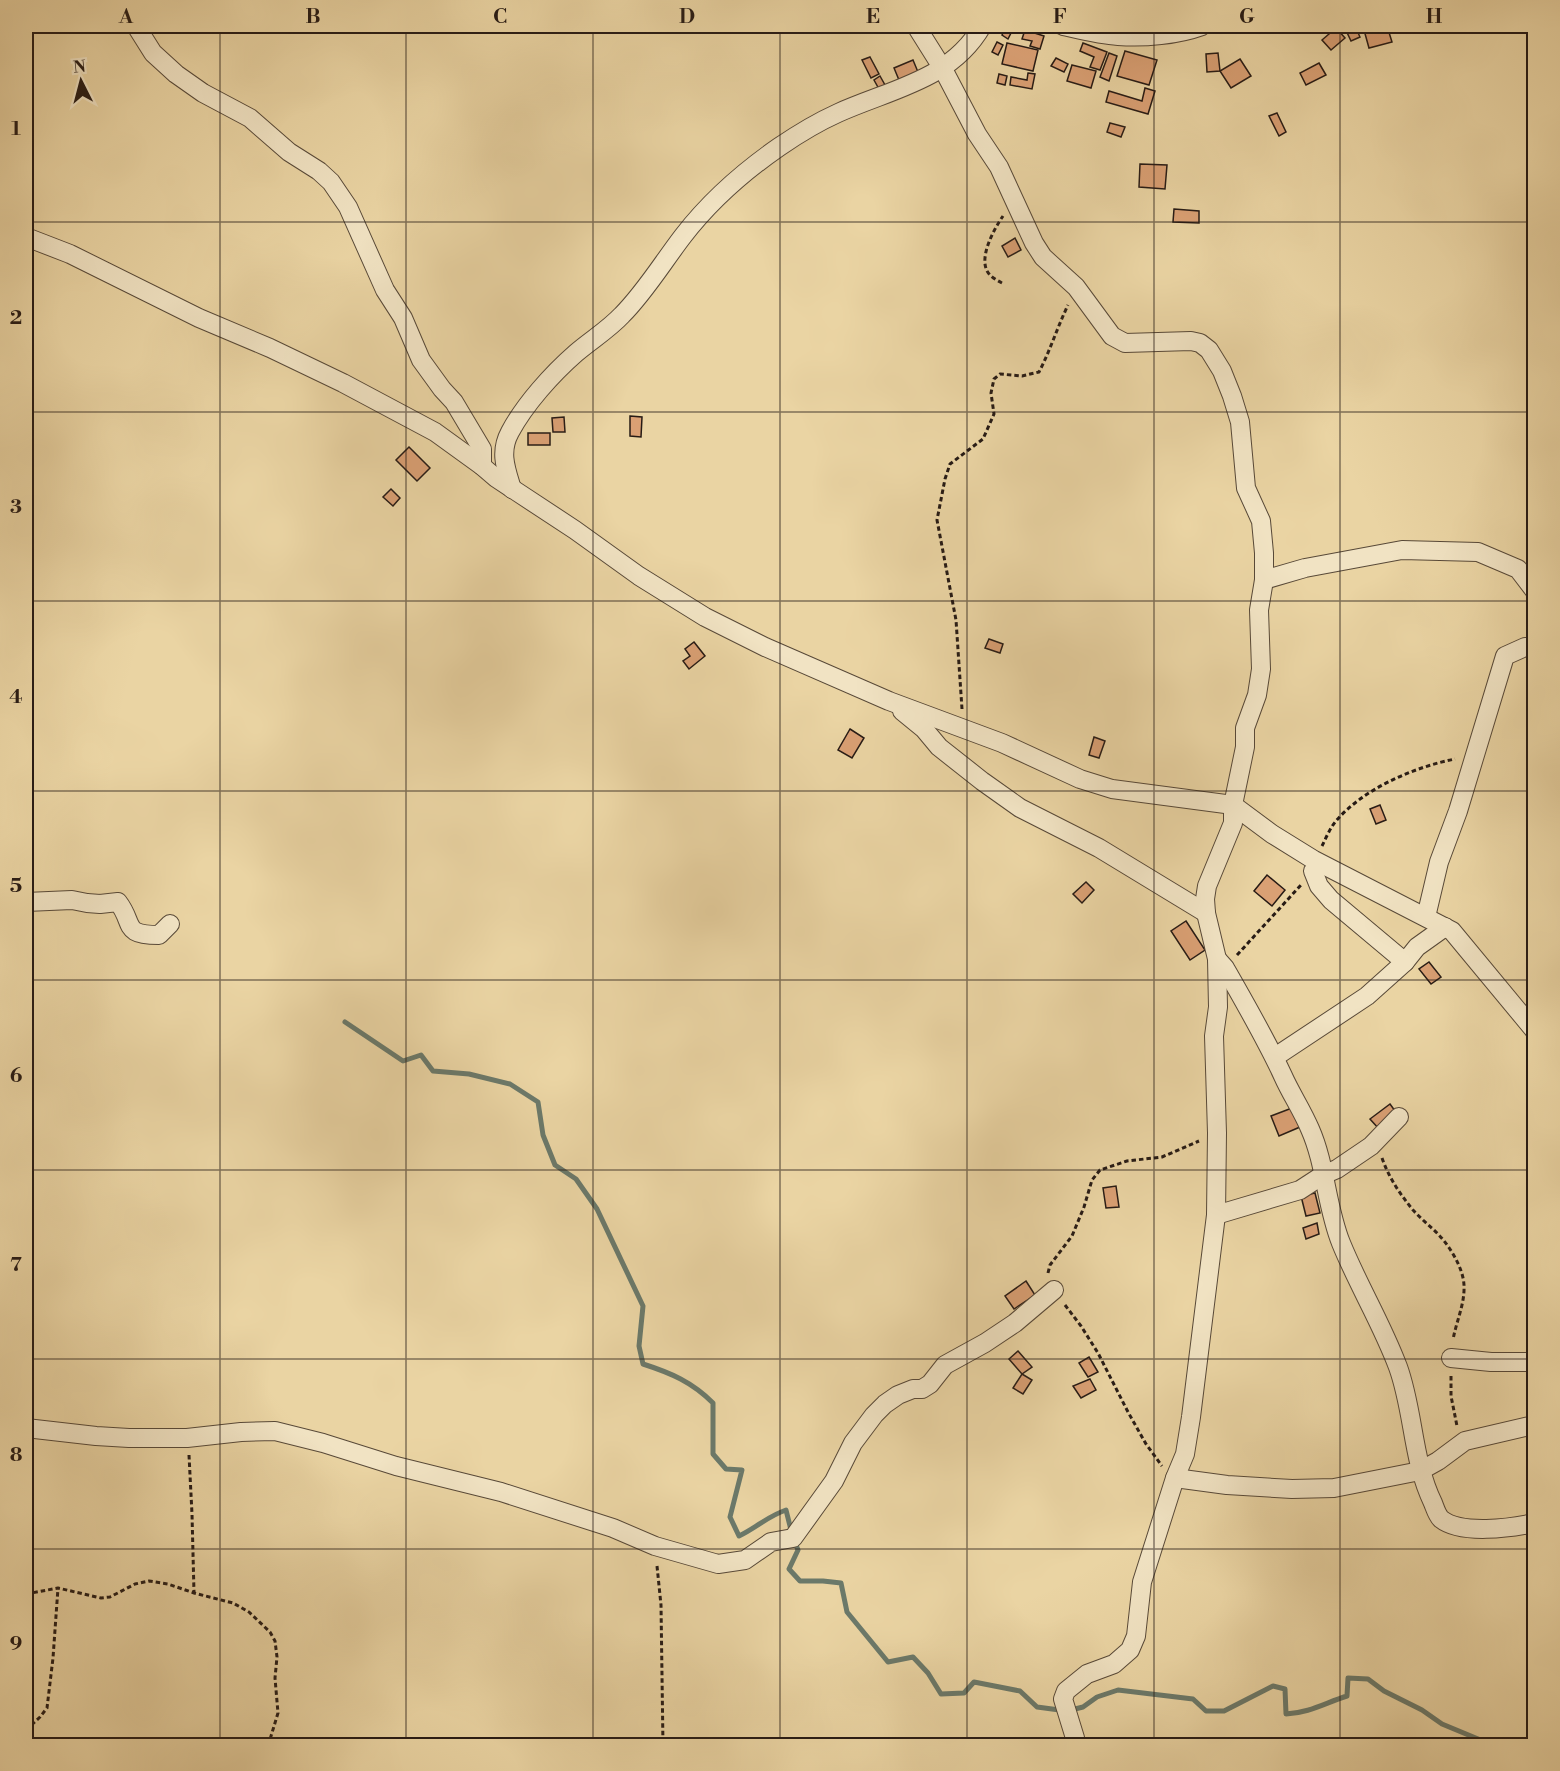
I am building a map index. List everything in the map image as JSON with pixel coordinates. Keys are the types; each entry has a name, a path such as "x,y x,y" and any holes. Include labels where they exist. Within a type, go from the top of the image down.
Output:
{"street":[{"path":"136,26 153,53 176,74 203,93 250,118 289,152 319,171 331,182 348,207 385,290 403,318 421,360 454,402 482,449 482,465"},
{"path":"916,26 943,69 977,134 999,167 1042,257 1076,287 1112,336 1125,343 1191,341 1200,343 1209,350 1222,371 1240,422 1246,488 1261,521 1264,580 1259,610 1261,669 1257,695 1245,728 1245,747 1233,805 1233,823 1207,886 1206,913 1221,963 1275,1057 1310,1129 1323,1175 1330,1213 1340,1242 1398,1368 1408,1403 1419,1471 1440,1518 1455,1527 1516,1527 1534,1523"},
{"path":"512,489 503,452 509,434 523,412 558,369 622,315 643,291 685,234 733,182 779,147 813,126 840,112 904,88 943,69 974,39 982,26"},
{"path":"1063,26 1119,36 1169,34 1202,26"},
{"path":"26,237 70,254 199,318 270,348 343,383 435,432 482,465 496,478 639,576 705,617 765,647 889,701 1002,743 1080,779 1112,789 1233,805 1313,865 1452,931 1534,1030"},
{"path":"1264,580 1305,568 1402,550 1478,552 1518,569 1534,590"},
{"path":"1426,917 1439,862 1458,811 1505,656 1525,647 1534,648"},
{"path":"889,701 924,729 939,747 1020,808 1099,848 1206,913"},
{"path":"1313,865 1318,886 1331,900 1405,963"},
{"path":"26,902 72,900 100,904 118,902 122,906 130,927 136,933 146,935 159,935 170,924"},
{"path":"1275,1057 1367,996 1405,963 1417,947 1445,927"},
{"path":"1075,1746 1075,1738 1063,1700 1066,1691 1086,1674 1113,1664 1130,1650 1136,1636 1142,1582 1175,1478 1185,1454 1215,1215 1217,1133 1214,1036 1221,963"},
{"path":"1215,1215 1300,1190 1376,1142 1399,1117"},
{"path":"26,1428 129,1438 187,1438 275,1431 396,1466 528,1500 612,1528 655,1546 718,1564 745,1560 771,1542 793,1538 834,1481 864,1426 885,1404 898,1395 913,1389 922,1389 930,1384 945,1365 1015,1323 1054,1290"},
{"path":"1451,1358 1491,1362 1534,1362"},
{"path":"1175,1478 1227,1485 1334,1488 1419,1471 1438,1461 1465,1441 1534,1425"}],"path":[{"path":"1002,283 989,274 984,264 988,245 998,223 1014,198"},
{"path":"963,728 956,620 937,520 945,478 950,464 983,439 994,414 991,393 994,379 1000,374 1022,376 1038,372 1048,355 1055,331 1076,287"},
{"path":"1221,963 1284,905 1313,865 1334,824 1348,809 1400,776 1445,761 1474,756"},
{"path":"1175,1478 1163,1467 1146,1444 1098,1353 1050,1284 1048,1272 1050,1265 1072,1236 1092,1180 1100,1170 1127,1161 1162,1157 1217,1133"},
{"path":"1376,1142 1389,1176 1414,1211 1439,1235 1455,1258 1462,1274 1464,1288 1451,1358 1451,1396 1456,1424 1465,1441"},
{"path":"187,1438 191,1476 194,1593"},
{"path":"655,1546 662,1605 663,1746"},
{"path":"26,1594 58,1588 101,1598 111,1597 135,1584 149,1581 168,1584 233,1604 249,1612 270,1632 275,1641 278,1713 268,1746"},
{"path":"26,1730 47,1708 58,1588"}],"building":[{"path":"1344,26 1355,26 1360,37 1351,41"},
{"path":"1387,26 1392,42 1369,48 1364,30"},
{"path":"1006,28 1012,31 1008,39 1002,35"},
{"path":"1336,28 1345,38 1331,50 1322,40"},
{"path":"1025,30 1044,36 1040,49 1030,46 1032,41 1022,39"},
{"path":"997,42 1003,45 998,55 992,52"},
{"path":"1007,43 1038,50 1033,71 1002,64"},
{"path":"1083,43 1107,52 1100,70 1090,67 1094,57 1080,51"},
{"path":"1125,51 1157,60 1149,85 1117,76"},
{"path":"1109,53 1117,56 1109,81 1100,77"},
{"path":"1218,53 1220,71 1207,72 1206,54"},
{"path":"870,57 879,74 871,78 862,60"},
{"path":"1056,58 1068,64 1064,72 1051,66"},
{"path":"1240,59 1251,76 1231,88 1220,71"},
{"path":"913,60 918,72 899,80 894,68"},
{"path":"1319,63 1326,75 1306,85 1300,73"},
{"path":"1072,65 1096,71 1091,88 1067,81"},
{"path":"1028,73 1035,74 1032,89 1010,85 1011,77 1027,80"},
{"path":"999,74 1007,76 1005,85 997,83"},
{"path":"880,76 885,85 879,89 874,80"},
{"path":"1145,88 1155,91 1148,114 1106,102 1109,91 1142,101"},
{"path":"1277,113 1286,132 1279,136 1269,116"},
{"path":"1110,123 1125,127 1121,137 1107,132"},
{"path":"1140,164 1167,165 1165,189 1139,187"},
{"path":"1174,209 1199,211 1199,223 1173,222"},
{"path":"1015,238 1021,250 1008,257 1002,246"},
{"path":"630,416 642,417 641,437 630,436"},
{"path":"564,417 565,432 553,432 552,418"},
{"path":"528,433 550,433 550,445 528,445"},
{"path":"409,447 430,468 417,481 396,460"},
{"path":"391,489 400,498 393,506 383,497"},
{"path":"989,639 1003,644 1000,653 985,648"},
{"path":"694,642 705,656 689,669 683,661 690,656 685,649"},
{"path":"850,729 864,738 852,758 838,750"},
{"path":"1094,737 1105,741 1099,758 1089,755"},
{"path":"1380,805 1386,820 1376,824 1370,809"},
{"path":"1267,875 1285,890 1272,906 1254,891"},
{"path":"1086,882 1094,890 1082,903 1073,894"},
{"path":"1186,921 1205,950 1190,960 1171,931"},
{"path":"1429,962 1441,977 1431,984 1419,969"},
{"path":"1390,1104 1398,1115 1379,1129 1370,1119"},
{"path":"1292,1108 1300,1127 1279,1136 1271,1116"},
{"path":"1116,1186 1119,1207 1106,1208 1103,1188"},
{"path":"1315,1193 1320,1213 1306,1216 1301,1196"},
{"path":"1317,1223 1319,1234 1306,1239 1303,1228"},
{"path":"1026,1281 1035,1295 1014,1309 1005,1296"},
{"path":"1018,1351 1032,1367 1022,1374 1009,1359"},
{"path":"1089,1357 1098,1372 1088,1377 1079,1363"},
{"path":"1022,1374 1032,1380 1023,1394 1013,1388"},
{"path":"1090,1379 1096,1390 1081,1398 1073,1386"}],"waterway":[{"path":"345,1022 403,1061 421,1055 433,1071 469,1074 510,1084 538,1102 543,1135 555,1165 576,1179 597,1209 643,1306 639,1346 643,1364 681,1379 713,1403 713,1454 726,1469 742,1470 730,1517 739,1536 773,1515 786,1510 798,1550 789,1569 800,1581 841,1583 847,1612 888,1662 913,1657 928,1673 941,1694 964,1693 974,1682 1020,1691 1037,1707 1067,1711 1083,1707 1097,1697 1118,1690 1193,1699 1206,1711 1224,1711 1273,1686 1285,1689 1286,1714 1310,1710 1347,1696 1348,1678 1368,1679 1384,1691 1422,1710 1442,1724 1495,1746"}]}
